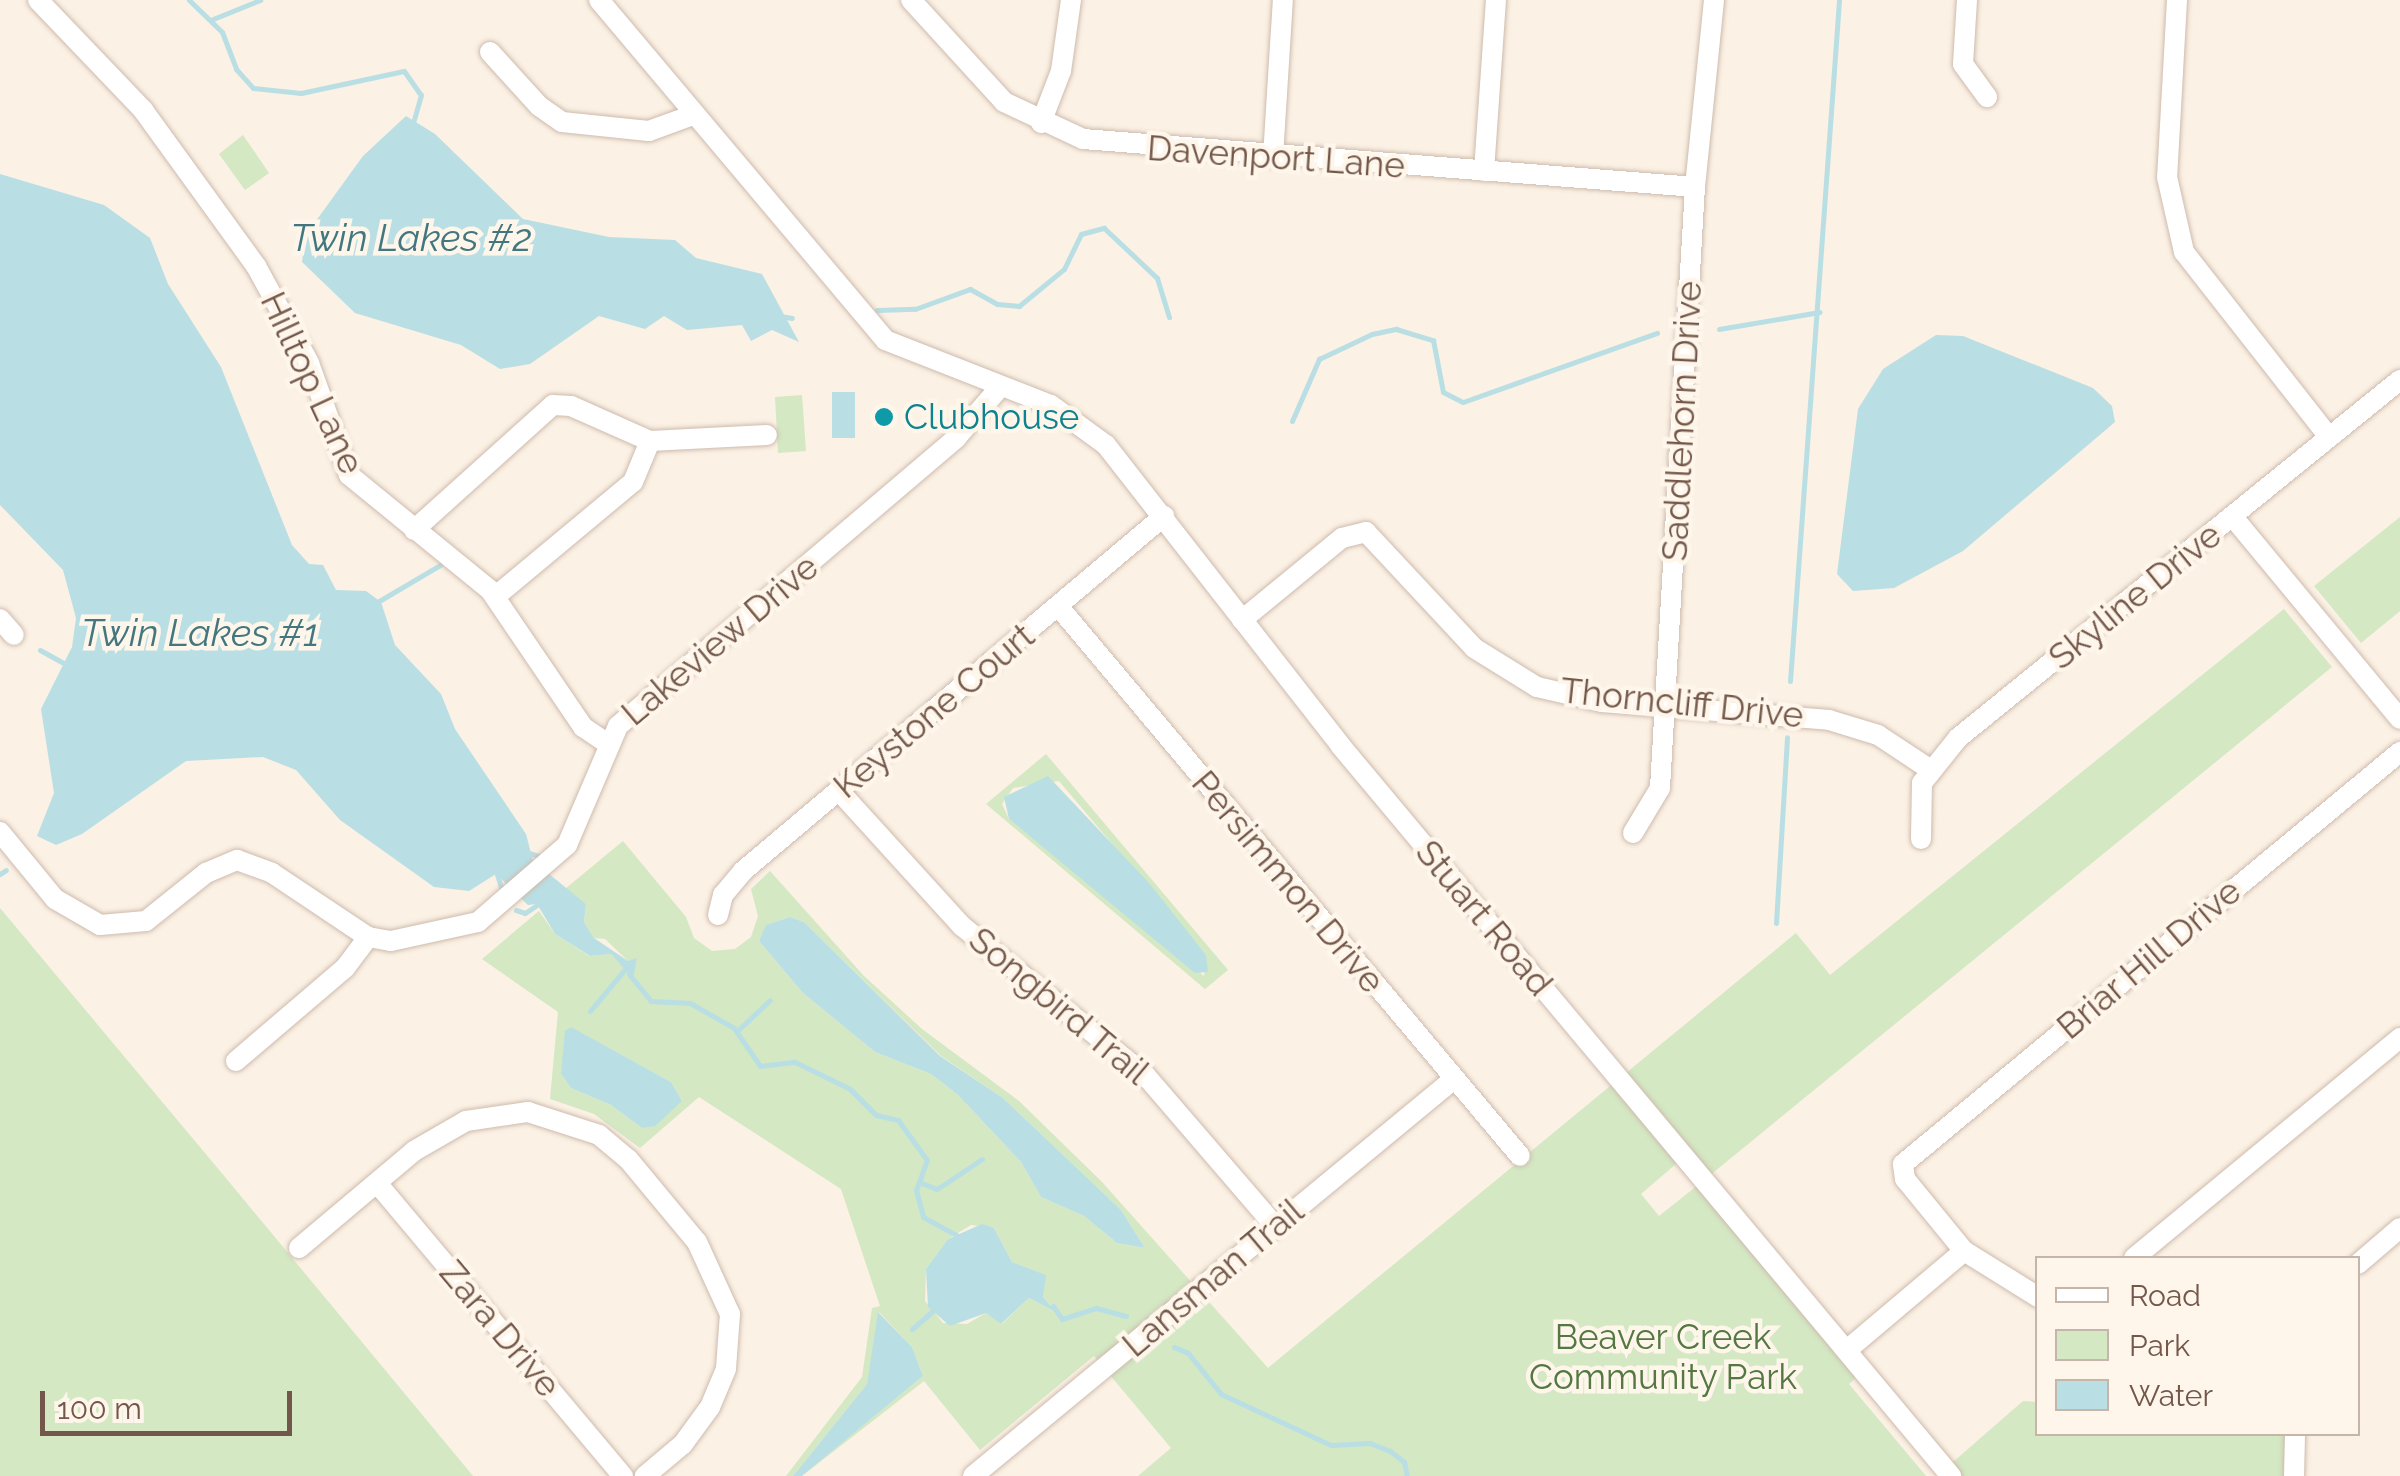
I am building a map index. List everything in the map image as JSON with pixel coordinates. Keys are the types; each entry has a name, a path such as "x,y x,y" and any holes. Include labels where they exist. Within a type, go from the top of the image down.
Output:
{"street":[{"name":"Hilltop Lane","path":"38,0 188,166 256,266 309,363 344,469 496,596 578,721 607,743"},
{"path":"599,0 885,340 1000,388"},
{"name":"Davenport Lane","path":"912,0 986,86 1041,124 1128,147 1694,187"},
{"path":"1041,124 1061,70 1071,0"},
{"path":"1272,157 1283,0"},
{"path":"1484,171 1496,0"},
{"name":"Saddlehorn Drive","path":"1633,833 1660,788 1694,187 1714,0"},
{"path":"1966,0 1963,64 1987,97"},
{"path":"2177,0 2166,178 2184,252 2329,437"},
{"path":"490,52 538,106 562,122 638,131 693,114"},
{"name":"Skyline Drive","path":"1928,768 2400,380"},
{"name":"Stuart Road","path":"1000,388 1082,423 1164,516 1242,620 1951,1476"},
{"name":"Lakeview Drive","path":"368,937 390,941 467,927 547,869 576,829 607,743 624,720 957,437 1000,388"},
{"path":"414,530 553,405 571,406 650,441 767,435"},
{"path":"496,596 634,482 650,441"},
{"name":"Keystone Court","path":"718,915 734,879 1164,516"},
{"path":"2234,517 2400,719"},
{"name":"Thorncliff Drive","path":"1242,620 1342,538 1366,532 1501,669 1565,694 1828,720 1878,735 1928,768"},
{"name":"Persimmon Drive","path":"1058,606 1520,1156"},
{"name":"Briar Hill Drive","path":"1964,1251 1903,1169 1914,1153 2400,752"},
{"path":"1921,838 1920,793 1928,768"},
{"name":"Songbird Trail","path":"839,791 948,913 1146,1076 1274,1226"},
{"path":"0,832 55,899 92,922 146,921 206,873 237,860 272,874 368,937 345,968 236,1061"},
{"path":"2136,1256 2400,1038"},
{"name":"Lansman Trail","path":"973,1476 1454,1080"},
{"path":"300,1248 440,1133 502,1112 576,1124 636,1168 712,1265 731,1329 726,1370 710,1407 682,1444 645,1476"},
{"name":"Zara Drive","path":"376,1183 622,1476"},
{"path":"2360,1262 2400,1228"},
{"path":"1847,1350 1964,1251 2035,1296"},
{"path":"2294,1476 2295,1436"}],"green space":[{"path":"243,135 269,173 245,190 219,154"},
{"path":"802,395 806,451 778,453 775,397"},
{"path":"2400,517 2400,611 2361,643 2314,586"},
{"name":"Beaver Creek Community Park","path":"2284,609 2332,667 1704,1180 1864,1371 1849,1384 1926,1476 1138,1476 1171,1448 1094,1356 980,1450 924,1381 802,1476 923,1376 912,1347 879,1312 867,1384 793,1476 786,1476 862,1377 872,1308 880,1306 841,1189 699,1097 640,1148 594,1114 550,1099 558,1012 482,959 539,911 555,934 589,956 611,954 632,977 637,959 628,961 605,939 594,938 584,922 586,904 565,889 623,841 686,917 694,938 712,951 735,949 751,937 758,916 751,889 770,871 864,976 922,1029 1019,1101 1102,1182 1268,1368 1796,933 1830,975","holes":["790,917 804,922 941,1056 1003,1098 1121,1210 1145,1248 1117,1243 1084,1216 1041,1197 1021,1162 957,1094 931,1074 875,1052 803,993 759,941 767,925","570,1027 671,1082 682,1101 642,1128 611,1105 571,1088 561,1074","1684,1157 1703,1181 1659,1216 1641,1194","971,1225 994,1228 1012,1262 1045,1275 1043,1297 1056,1312 1029,1298 1002,1324 986,1313 967,1324 943,1323 925,1301 926,1269 948,1239"]},
{"path":"1046,754 1228,970 1205,989 986,804","holes":["1059,781 1206,955 1204,976 1009,819 1002,804 1013,788"]},
{"path":"0,908 225,1177 473,1476 0,1476"},
{"path":"2023,1401 2035,1402 2035,1436 2295,1436 2294,1476 1951,1476 1945,1469"}],"water":[{"name":"Twin Lakes #2","path":"406,116 435,134 523,219 609,237 675,240 696,258 762,274 799,342 772,330 751,341 742,325 687,330 664,316 645,329 599,316 530,364 500,369 461,345 355,313 302,262 305,236 363,156"},
{"name":"Twin Lakes #1","path":"0,174 104,205 150,238 168,284 221,367 292,545 309,564 323,565 336,590 366,591 381,602 395,645 441,694 455,729 526,834 533,861 586,904 584,922 594,938 628,961 637,958 633,979 611,954 590,956 555,934 537,904 528,905 496,874 469,891 434,887 340,820 296,770 263,757 186,761 82,834 56,845 37,836 54,793 41,709 72,647 76,618 63,570 0,505"},
{"path":"1936,335 1963,336 2093,388 2112,406 2115,422 1963,551 1894,588 1853,591 1837,574 1858,409 1883,369"},
{"path":"832,392 855,392 855,438 832,438"},
{"path":"1048,776 1149,883 1206,955 1208,972 1195,973 1009,819 1004,797"},
{"path":"790,917 804,922 940,1056 1003,1098 1121,1210 1145,1248 1117,1243 1084,1216 1041,1197 1021,1162 957,1094 931,1074 875,1052 803,993 759,941 766,925"},
{"path":"571,1027 671,1082 682,1101 655,1126 642,1128 611,1105 571,1088 561,1074 565,1031"},
{"path":"982,1224 994,1228 1012,1262 1046,1275 1043,1297 1056,1312 1029,1298 1001,1324 986,1313 950,1326 928,1307 926,1269 948,1239"},
{"path":"878,1312 912,1347 923,1376 802,1476 793,1476 867,1384"}],"waterway":[{"path":"189,0 222,32 236,69 253,88 301,93 404,71 421,95 413,123"},
{"path":"213,19 260,0"},
{"path":"1790,681 1839,0"},
{"path":"877,310 915,309 970,289 997,304 1019,306 1064,269 1081,234 1104,228 1157,278 1169,317"},
{"path":"1719,329 1820,312"},
{"path":"775,315 792,318"},
{"path":"1292,421 1319,359 1372,334 1396,329 1433,340 1443,392 1463,402 1657,333"},
{"path":"374,604 440,565"},
{"path":"40,650 67,665"},
{"path":"1776,923 1787,737"},
{"path":"523,851 542,857"},
{"path":"0,874 6,870"},
{"path":"496,871 502,891"},
{"path":"516,910 525,913 543,901"},
{"path":"590,1011 626,968"},
{"path":"629,974 651,1001 690,1003 734,1028 760,1066 795,1062 850,1089 876,1115 898,1120 927,1160 916,1190 923,1217 962,1238"},
{"path":"737,1031 770,1000"},
{"path":"919,1182 937,1189 982,1159"},
{"path":"1053,1306 1062,1319 1096,1308 1126,1316"},
{"path":"912,1329 936,1308"},
{"path":"1174,1347 1188,1353 1221,1394 1331,1445 1370,1443 1390,1451 1404,1462 1407,1476"}],"place":[{"name":"Clubhouse","path":"884,417"}]}
